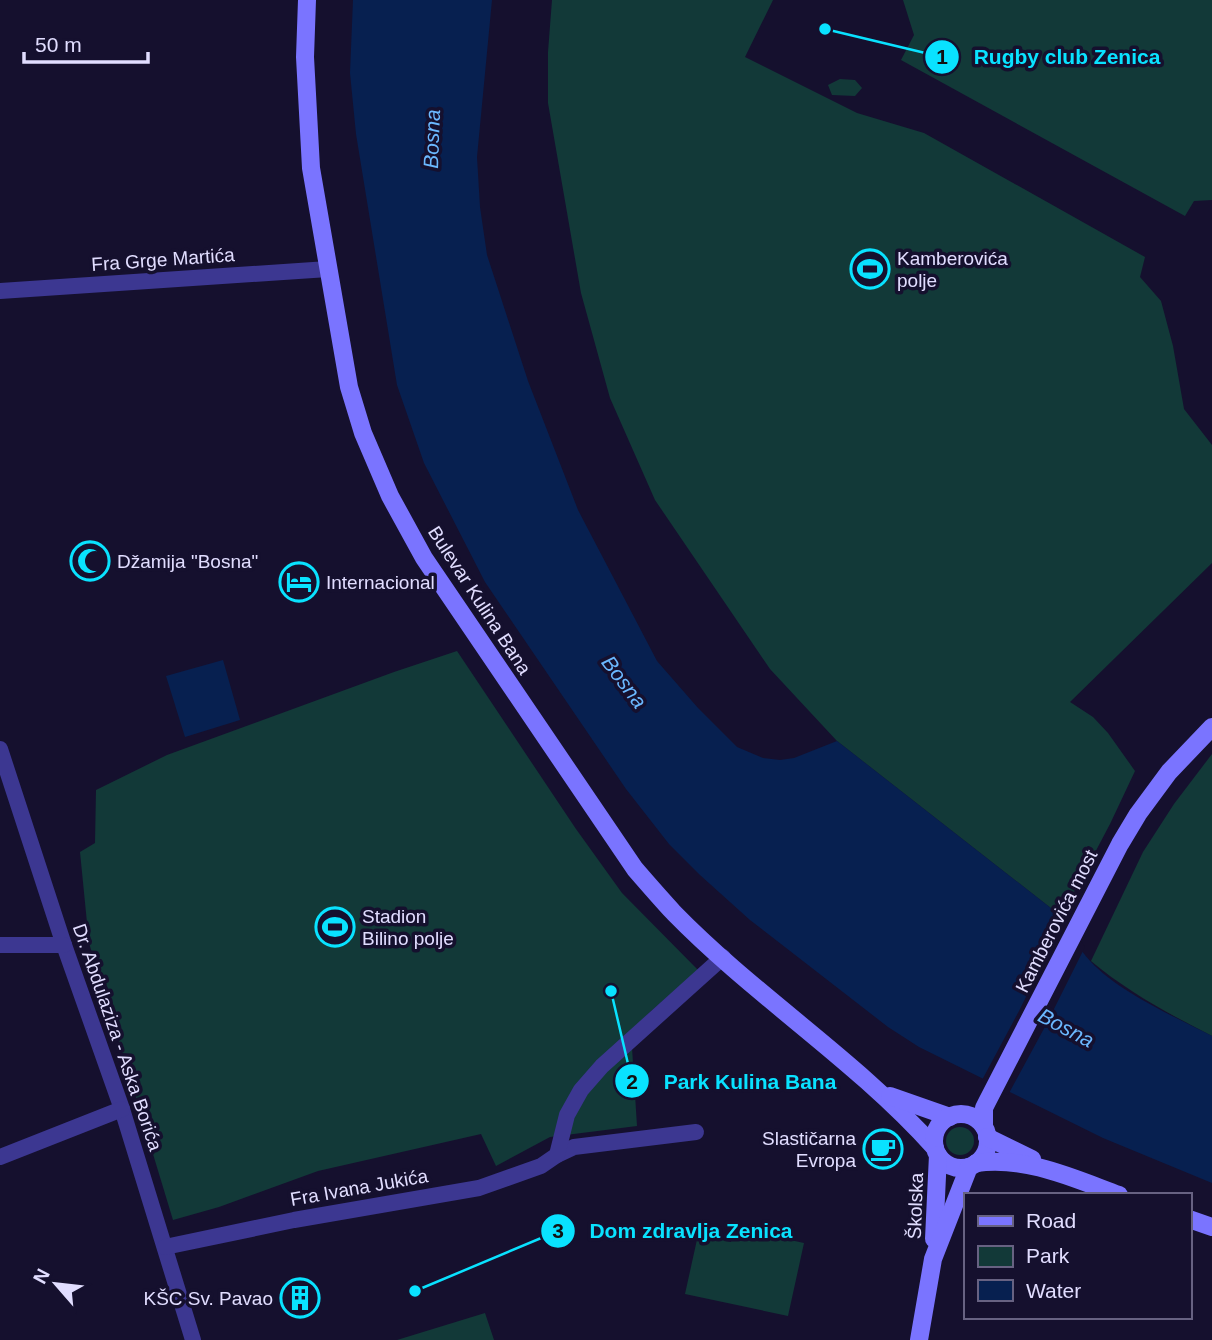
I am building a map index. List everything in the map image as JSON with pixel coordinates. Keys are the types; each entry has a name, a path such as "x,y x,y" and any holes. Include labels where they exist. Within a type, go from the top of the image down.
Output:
{"street":[{"name":"Bulevar Kulina Bana","path":"307,0 304,57 311,168 349,387 363,433 390,496 424,558 635,869 675,914 901,1111 936,1151"},
{"name":"Fra Grge Martića","path":"0,291 328,269"},
{"name":"Kamberovića most","path":"988,1099 1138,814 1169,772 1212,727"},
{"name":"Dr. Abdulaziza - Aska Borića","path":"0,749 64,945 122,1109 193,1340"},
{"path":"0,945 64,945"},
{"path":"557,1155 567,1115 581,1090 602,1066 723,957"},
{"name":"Bulevar Kulina Bana","path":"881,1093 958,1116"},
{"path":"988,1099 936,1130 936,1151 942,1161 955,1167 994,1161 1019,1162 1113,1193"},
{"path":"973,1165 985,1152 984,1108 988,1099"},
{"path":"0,1157 122,1109"},
{"path":"958,1116 977,1120 986,1132 1063,1175"},
{"name":"Fra Ivana Jukića","path":"164,1247 294,1220 479,1188 541,1166 573,1147 696,1132"},
{"name":"Školska","path":"919,1340 933,1259 936,1151"},
{"name":"Školska","path":"933,1259 973,1165"},
{"path":"1191,1220 1212,1227"}],"green space":[{"name":"Kamberovića polje","path":"552,0 773,0 745,57 857,113 924,133 1145,257 1140,277 1161,301 1173,346 1184,409 1212,445 1212,563 1070,702 1093,717 1135,771 1071,898 1052,909 837,741 770,669 655,500 610,398 581,293 548,103"},
{"path":"903,0 1212,0 1212,200 1194,201 1185,216 901,60 914,35"},
{"path":"840,79 855,80 862,88 855,96 832,95 828,85"},
{"name":"Stadion Bilino polje","path":"457,651 622,893 698,970 631,1032 637,1126 550,1137 496,1166 481,1134 318,1171 219,1207 173,1220 89,943 80,852 95,843 96,790 167,755"},
{"path":"1212,754 1212,1036 1134,993 1091,961 1143,852 1174,804"},
{"path":"960,1127 970,1131 974,1141 970,1151 960,1155 950,1151 946,1141 950,1131"},
{"path":"734,1228 804,1243 788,1316 685,1294 698,1235 731,1242"},
{"path":"485,1313 494,1340 397,1340"}],"water":[{"name":"Bosna","path":"353,0 492,0 477,157 487,255 528,381 578,510 657,661 737,747 763,758 780,760 794,758 837,741 1052,909 1086,956 1103,973 1148,1003 1212,1036 1212,1183 1103,1138 919,1047 888,1027 750,920 700,875 669,844 626,789 485,582 424,463 397,385 356,134 350,73"},
{"path":"223,660 240,720 185,737 166,676"}],"pier":[{"path":"1065,918 1085,947 1008,1095 981,1082"}],"place":[{"name":"Rugby club Zenica","path":"825,29"},
{"name":"Kamberovića polje","path":"870,269"},
{"name":"Džamija \"Bosna\"","path":"90,561"},
{"name":"Internacional","path":"299,582"},
{"name":"Stadion Bilino polje","path":"335,927"},
{"name":"Park Kulina Bana","path":"611,991"},
{"name":"Slastičarna Evropa","path":"883,1149"},
{"name":"Dom zdravlja Zenica","path":"415,1291"},
{"name":"KŠC Sv. Pavao","path":"300,1298"}]}
